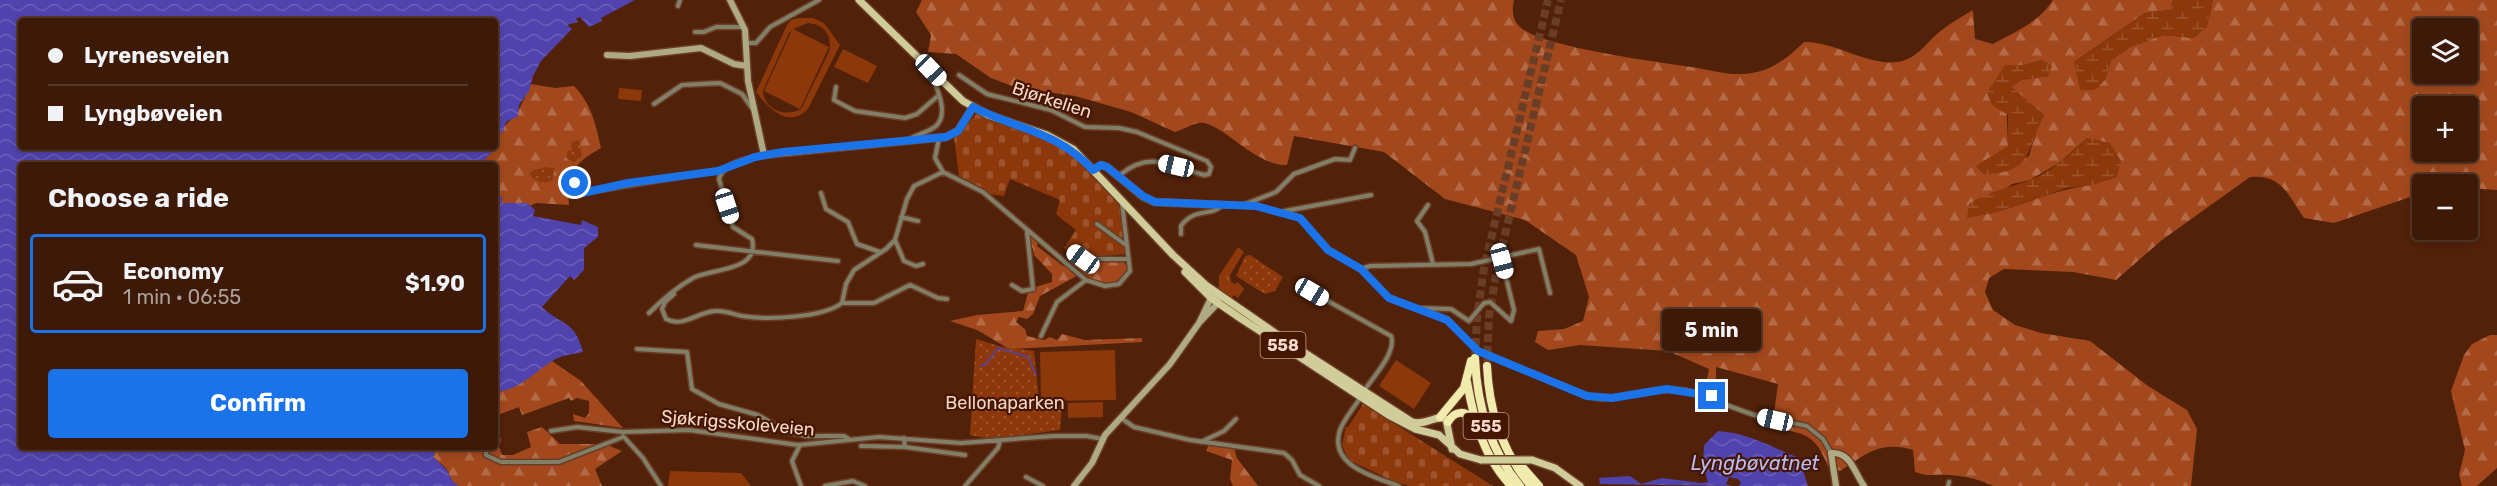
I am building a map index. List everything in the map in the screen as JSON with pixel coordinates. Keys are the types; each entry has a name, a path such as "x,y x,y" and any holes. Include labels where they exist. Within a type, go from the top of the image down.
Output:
{"highway":[{"name":"555","path":"1440,417 1455,401 1467,382 1473,359 1484,421 1495,449 1520,486"},
{"name":"555","path":"1487,366 1491,406 1500,436 1517,467 1531,486"},
{"name":"555","path":"1467,382 1474,421"},
{"name":"555","path":"1448,426 1460,412 1469,415 1495,466 1511,486"},
{"name":"555","path":"1500,436 1539,486"}],"main road":[{"name":"558","path":"863,1 948,87 973,107 1057,140 1072,149 1216,298 1363,394 1412,422 1422,424 1432,421"},
{"name":"558","path":"1363,394 1402,423 1437,434 1452,449 1466,457 1481,460 1532,460 1555,468 1579,486"},
{"path":"1448,426 1437,434 1431,427 1432,421 1440,417 1448,426 1452,449"}],"street":[{"path":"678,6 680,0"},
{"path":"730,0 744,27 748,43 747,66 764,155"},
{"path":"748,43 756,44 781,20 819,0"},
{"path":"695,32 704,32 716,27 744,27"},
{"path":"607,55 630,56 701,48 734,64 747,66"},
{"name":"Bjørkelien","path":"959,75 987,94 1051,110 1085,127 1119,128 1137,132 1207,161 1210,167 1209,174 1204,175 1148,160 1136,164 1120,175"},
{"path":"907,141 933,128 939,122 942,112 934,81"},
{"path":"654,104 682,85 720,83 742,94 754,112"},
{"path":"836,87 834,100 850,109 905,118 917,114 939,95"},
{"path":"578,172 576,187 582,193 724,169 764,155 939,138 958,131 973,107"},
{"path":"939,138 935,158 943,172 983,192 1086,280 1105,286 1119,284 1130,271 1122,201"},
{"path":"1242,205 1276,192 1294,174 1335,159 1350,160 1355,148"},
{"path":"1093,170 1104,165 1120,175 1143,196 1155,202 1242,205 1281,211 1305,221 1328,250 1361,269 1389,298 1447,320 1478,351 1592,398 1612,398 1667,389 1699,395 1754,415 1808,426 1823,439 1831,453 1836,486"},
{"path":"649,314 667,296 699,276 740,265 752,252 750,236 733,227 719,179 724,169"},
{"path":"842,303 851,274 895,240 901,217 914,186 943,172"},
{"path":"821,193 826,209 848,222 857,244 881,252"},
{"path":"1281,211 1371,195"},
{"path":"1181,234 1181,226 1188,216 1218,209 1222,205"},
{"path":"1428,205 1417,221 1425,232 1433,264"},
{"path":"901,217 918,221"},
{"path":"1097,224 1126,245"},
{"path":"1012,285 1022,291 1033,289 1027,230"},
{"path":"895,240 904,261 916,266 923,264"},
{"path":"696,245 838,261"},
{"path":"1070,249 1083,259 1129,259"},
{"path":"1361,269 1370,266 1467,265 1539,249 1550,293"},
{"path":"1413,308 1444,308 1469,321 1487,301 1497,306 1510,320 1513,313 1501,257"},
{"path":"1041,336 1057,302 1086,280"},
{"path":"675,291 664,302 662,309 666,319 675,322 717,311 743,316 789,316 822,312 842,303 874,303 893,296 907,285 938,298 947,298"},
{"path":"1299,285 1391,336 1393,342 1391,350 1340,430 1341,454 1347,463 1359,470 1399,486"},
{"path":"1074,486 1092,463 1102,439 1170,364 1216,298"},
{"name":"Sjøkrigsskoleveien","path":"637,349 687,352 692,389 719,404 758,415 778,428 795,434 844,436 849,437 850,440"},
{"path":"1699,395 1718,395"},
{"path":"1122,418 1134,427 1200,442 1284,453 1292,460 1300,475 1319,486"},
{"path":"1200,442 1224,431 1236,419"},
{"name":"Sjøkrigsskoleveien","path":"551,431 578,427 623,434 689,430 800,445 904,438 961,443 1066,436 1102,439"},
{"path":"623,434 644,458 661,486"},
{"name":"Sjøkrigsskoleveien","path":"486,450 486,455 496,461 559,462 623,434"},
{"path":"904,438 905,447"},
{"path":"965,486 998,448 1000,441"},
{"path":"800,445 792,461 801,486"},
{"path":"861,446 905,447 965,455"},
{"path":"1831,453 1839,452 1848,458 1864,486"},
{"path":"1026,477 1043,486"},
{"path":"825,486 854,481 865,486"}],"green space":[{"path":"922,0 1514,0 1513,13 1519,26 1549,41 1628,57 1735,74 1768,69 1790,55 1804,42 1829,46 1879,61 1902,61 1919,52 1942,30 1973,10 1975,39 1993,44 2034,20 2053,0 2173,0 2171,10 2145,13 2074,62 2105,80 2111,60 2130,47 2163,35 2194,38 2207,26 2213,0 2497,0 2497,190 2478,189 2478,174 2412,174 2412,196 2334,223 2304,218 2283,187 2277,182 2261,177 2250,177 2162,240 2116,280 2073,272 2004,269 1989,278 1985,292 1993,310 2015,325 2041,333 2090,341 2148,386 2187,410 2197,429 2191,486 1993,486 1966,477 1915,472 1913,450 1901,447 1874,450 1840,471 1828,466 1818,447 1808,437 1772,428 1778,384 1716,367 1716,393 1706,386 1709,369 1668,351 1580,345 1548,350 1535,342 1538,331 1564,329 1583,321 1589,297 1576,255 1525,220 1445,199 1384,152 1294,136 1287,165 1274,163 1207,124 1198,123 1175,132 1131,112 1075,96 1015,87 991,78 956,54 928,52 931,35 916,12","holes":["2042,60 2048,76 2021,80 2011,87 2044,115 2029,156 1984,174 1976,166 2008,147 2005,65 2025,65","2087,138 2093,185 2061,191 1999,211 1967,217 2012,184 2030,180 2059,163"]},
{"path":"2173,0 2213,0 2207,26 2194,38 2163,35 2130,47 2111,60 2105,80 2095,90 2080,90 2074,62 2145,13 2171,10"},
{"path":"813,18 824,23 840,45 808,109 801,115 786,117 772,110 756,92 791,20","holes":["808,23 826,32 830,41 829,52 801,109 788,113 776,110 767,103 763,91 789,33 792,30 764,91 800,109 829,47 793,29"]},
{"path":"843,49 877,66 868,83 834,67"},
{"path":"2042,60 2052,66 2048,76 2021,80 2012,87 2044,115 2026,157 2012,169 2000,173 1984,174 1976,166 2008,146 2008,115 1992,105 1987,93 2005,65 2025,65"},
{"path":"531,84 555,88 574,86 589,107 601,148 574,170 569,184 569,205 536,203 530,206 527,203 501,203 498,200 498,162 483,162 494,150 498,150 498,132 517,114"},
{"path":"619,88 642,90 641,101 618,99"},
{"path":"979,111 1074,152 1121,207 1126,254 1079,258 1064,248 1076,230 1056,214 1060,200 1010,179 1004,196 989,194 959,176 954,138"},
{"path":"2087,138 2110,143 2121,161 2117,177 2093,185 2067,188 1998,212 1967,218 1969,204 2046,172 2061,162"},
{"path":"579,140 582,157 574,162 566,159 567,151 572,151 571,142"},
{"path":"546,167 555,168 552,181 542,183 531,177 529,171"},
{"path":"1029,234 1038,242 1037,246 1063,266 1071,267 1068,252 1080,261 1123,261 1128,268 1125,276 1115,283 1102,283 1082,273 1040,296 1033,314 1027,319 1019,317 1016,322 1025,329 1027,336 1044,340 1050,337 1057,340 1062,334 1085,340 1142,338 1142,342 1009,349 977,330 950,321 977,315 1023,311 1029,289 1052,282 1052,274 1034,255 1033,248 1030,250"},
{"path":"1238,247 1244,252 1230,275 1231,282 1235,284 1238,282 1244,289 1238,298 1234,295 1231,298 1219,289 1219,276"},
{"path":"1250,255 1283,277 1275,291 1265,294 1236,276 1245,256"},
{"path":"2490,335 2497,335 2497,468 2477,486 2462,486 2459,475 2465,450 2451,391 2464,355 2472,344"},
{"name":"Bellonaparken","path":"976,339 1002,347 1034,351 1039,400 1040,403 1055,402 1062,406 1060,430 991,439 970,435"},
{"path":"1115,350 1116,400 1041,401 1040,352"},
{"path":"1396,360 1431,383 1414,409 1379,386"},
{"path":"552,361 581,381 623,428 574,421 573,414 585,418 589,413 589,401 577,398 571,401 569,398 522,415 519,407 498,415 499,392"},
{"path":"1103,402 1103,417 1068,418 1068,403"},
{"path":"1363,404 1493,486 1409,486 1349,460 1342,445 1346,426 1348,427"},
{"path":"542,427 560,444 605,444 622,451 595,469 602,486 459,486 453,482 446,468 433,457 436,450 498,450 498,444 502,455 513,455 531,447 527,432"},
{"path":"1208,446 1234,448 1237,458 1258,486 1233,486 1230,479 1232,460 1206,451"},
{"path":"670,471 741,473 751,486 668,486"}],"water":[{"path":"0,0 635,0 589,27 580,17 576,19 578,22 567,25 572,29 541,61 533,76 529,91 519,105 518,116 506,122 503,132 498,134 498,18 18,18 18,150 494,150 483,162 18,162 18,450 436,450 433,457 459,486 0,486"},
{"path":"498,197 503,197 501,203 527,203 535,210 533,216 581,225 582,220 598,227 598,237 584,248 584,270 574,280 570,276 542,307 572,329 580,341 583,352 557,358 518,385 498,391"},
{"name":"Lyngbøvatnet","path":"1718,431 1750,438 1799,458 1808,486 1739,486 1741,483 1738,479 1729,477 1726,484 1731,486 1600,484 1599,478 1630,476 1641,484 1662,478 1708,482 1703,465 1704,445"}],"waterway":[{"path":"981,366 986,364 998,348 1028,357 1036,375"}],"tunnel":[{"path":"1475,358 1477,318 1484,268 1548,0"},
{"path":"1487,366 1489,316 1498,264 1561,0"}],"route":[{"path":"575,183 578,192 582,193 628,183 666,180 718,171 755,157 783,152 946,137 958,131 973,107 988,115 1057,140 1072,149 1093,170 1104,165 1120,175 1149,200 1163,203 1256,206 1300,218 1309,225 1328,250 1361,269 1377,289 1396,303 1441,316 1478,351 1587,396 1595,399 1612,398 1667,389 1712,396"}]}
